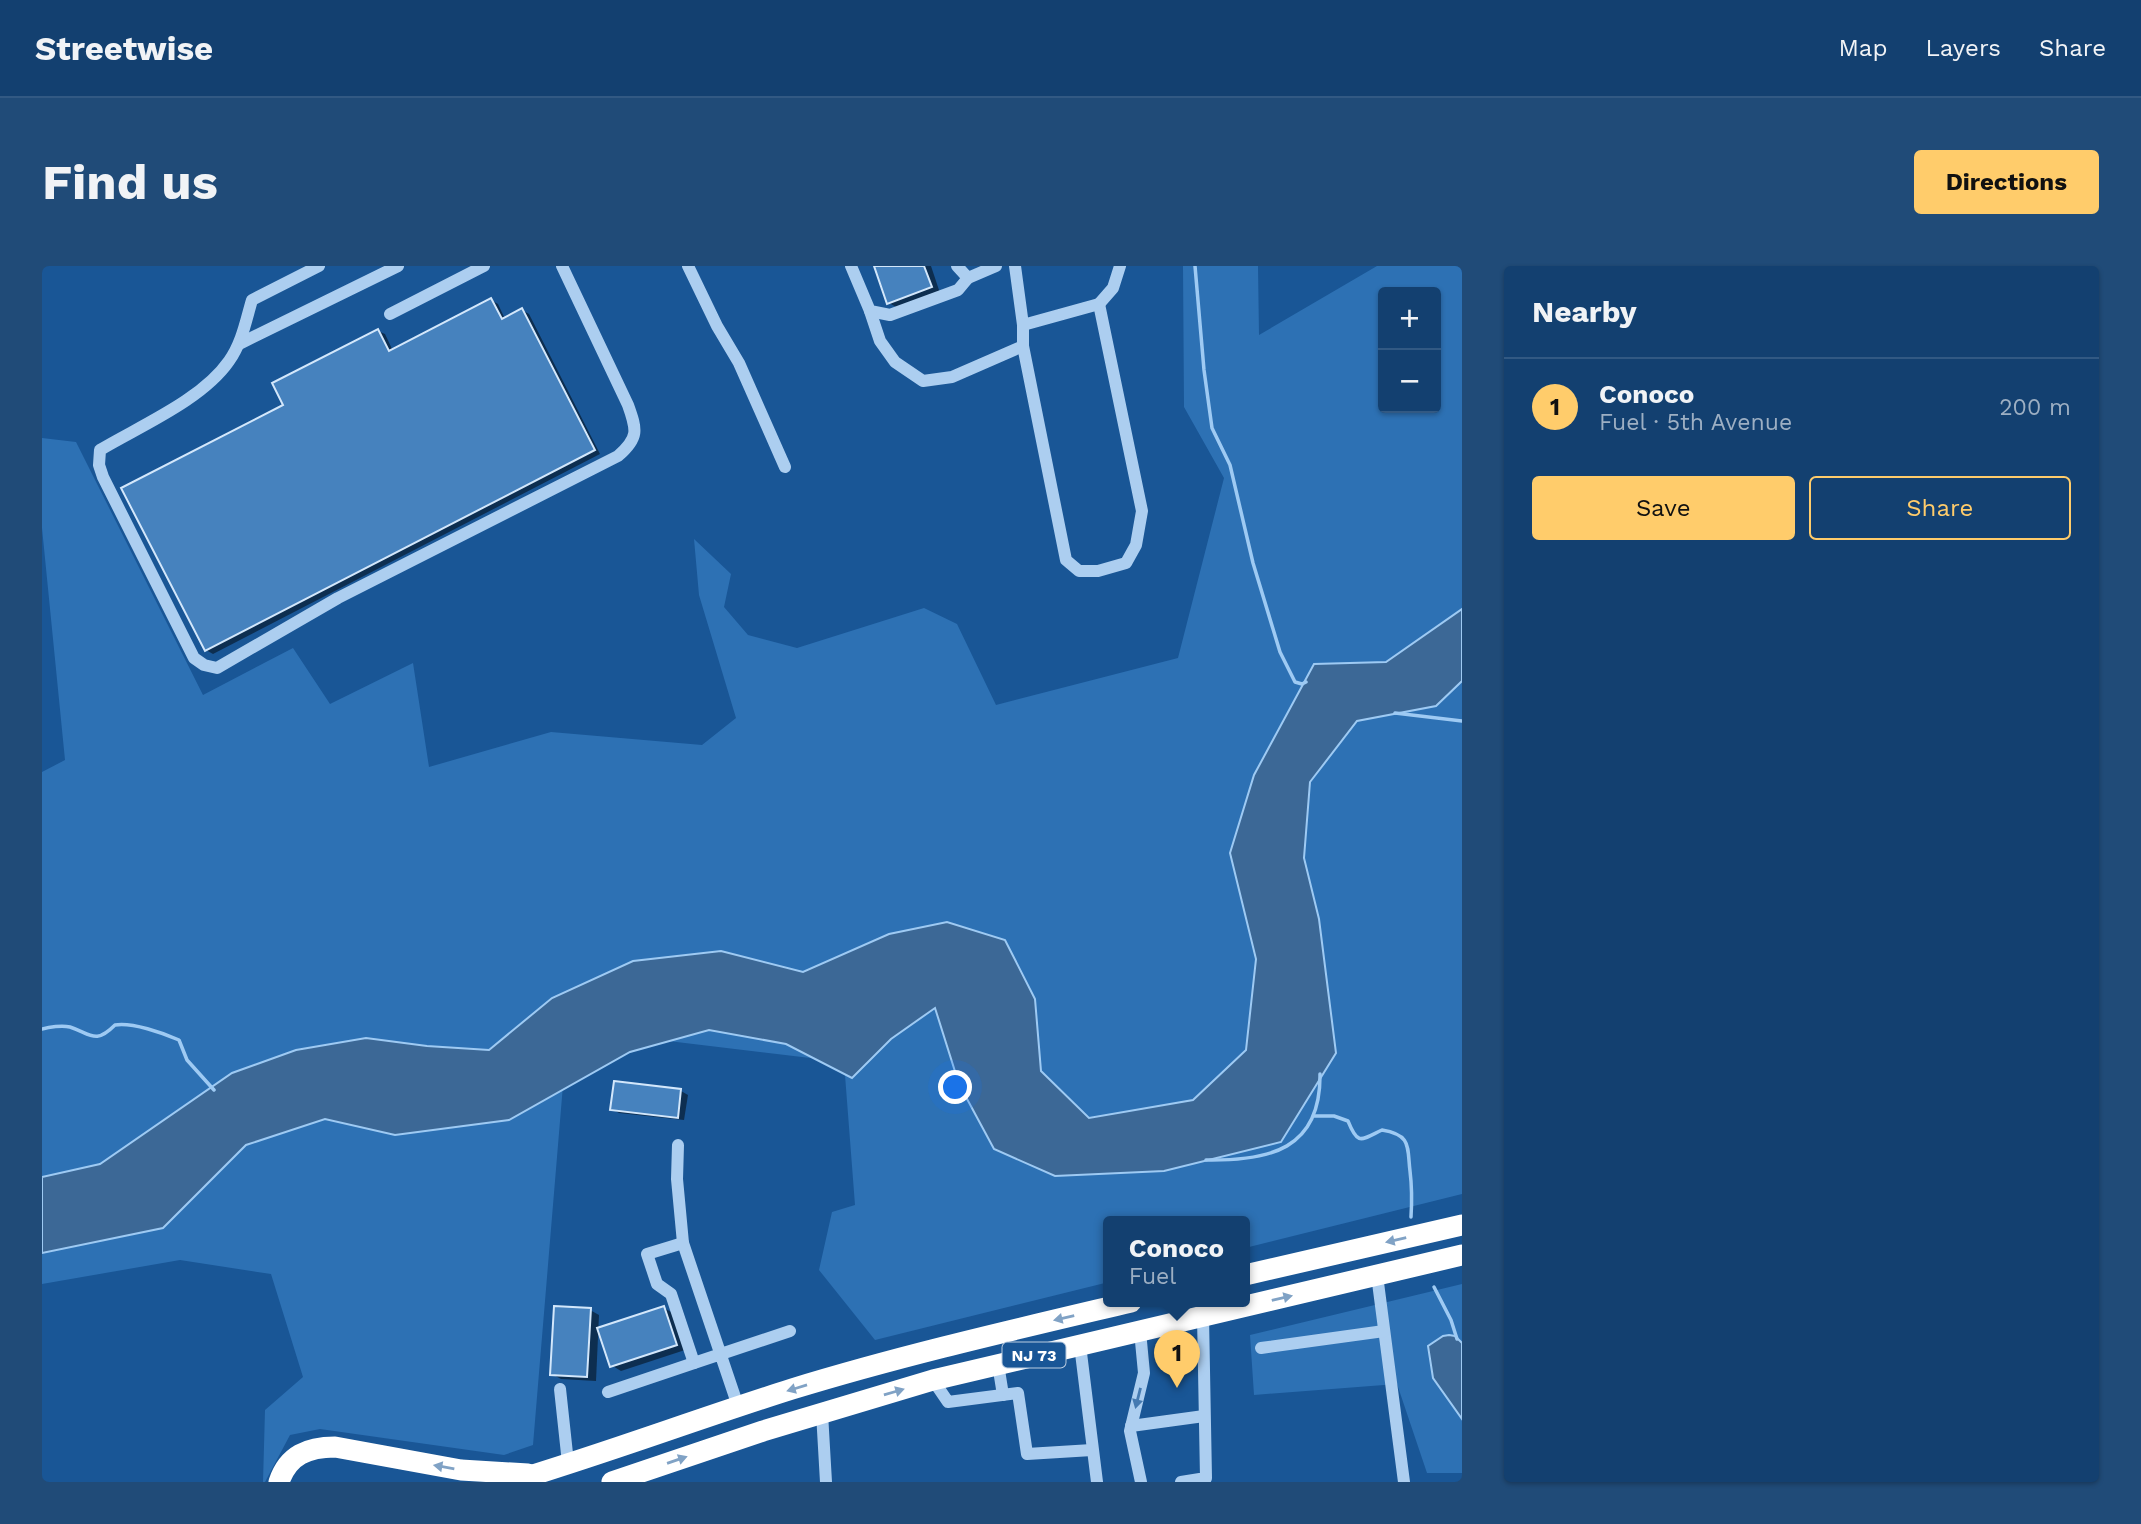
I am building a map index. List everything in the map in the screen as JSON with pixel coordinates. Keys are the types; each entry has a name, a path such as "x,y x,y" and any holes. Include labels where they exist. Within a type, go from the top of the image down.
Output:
{"highway":[{"path":"1250,1274 1462,1225"},
{"name":"NJ 73","path":"1250,1305 1462,1255"},
{"name":"NJ 73","path":"510,1482 738,1406 930,1350 1110,1307"},
{"name":"NJ 73","path":"612,1482 822,1413 933,1380 1241,1307"},
{"path":"279,1482 284,1470 296,1456 304,1451 323,1447 461,1470 537,1474"}],"street":[{"path":"319,266 252,300 239,344 229,362 206,385 184,402 100,450 99,465 194,658 204,665 217,668 338,598 607,462 630,446 636,433 628,405 562,266"},
{"path":"239,344 398,266"},
{"path":"390,314 484,266"},
{"path":"688,266 717,326 739,363 785,467"},
{"path":"851,266 880,341 895,362 923,381 952,377 1023,346"},
{"path":"957,266 968,278"},
{"path":"870,311 890,315 958,290 968,278 996,266"},
{"path":"1015,266 1023,324 1023,346 1066,560 1079,571 1098,571 1126,563 1136,545 1142,510 1099,304"},
{"path":"1023,324 1099,304 1113,288 1121,266"},
{"path":"678,1145 677,1179 683,1243 738,1406"},
{"path":"683,1243 647,1254 657,1284 671,1294 694,1363"},
{"path":"1377,1275 1404,1482"},
{"path":"1181,1482 1206,1478 1203,1316"},
{"path":"608,1392 790,1331"},
{"path":"1140,1331 1144,1373 1130,1431 1141,1482"},
{"path":"1261,1348 1384,1331"},
{"path":"1080,1345 1097,1482"},
{"path":"998,1364 1003,1395"},
{"path":"933,1380 948,1402 1018,1392 1027,1454 1092,1450"},
{"path":"560,1390 568,1463"},
{"path":"822,1413 826,1482"},
{"path":"1131,1426 1204,1416"}],"shaded area":[{"path":"1183,266 1258,266 1259,335 1377,266 1462,266 1462,1194 1250,1247 1250,1216 1103,1216 1103,1283 875,1340 819,1270 832,1212 855,1205 844,1062 660,1040 602,1050 563,1085 533,1445 504,1455 320,1429 290,1435 265,1482 265,1410 303,1377 271,1274 180,1260 42,1284 42,772 65,760 42,528 42,438 76,442 203,695 293,648 330,704 413,663 429,767 551,732 702,745 736,718 699,595 694,539 731,574 724,607 748,635 797,648 924,608 957,624 996,705 1178,658 1224,478 1184,407"},
{"path":"1462,609 1462,681 1436,706 1357,721 1310,782 1304,858 1319,919 1336,1053 1281,1142 1164,1171 1055,1176 994,1149 959,1084 935,1008 891,1039 852,1078 786,1044 709,1030 630,1052 509,1120 395,1135 325,1119 246,1145 163,1228 42,1253 42,1177 100,1164 232,1073 296,1050 366,1038 489,1050 552,998 633,961 721,951 803,972 889,934 947,922 1005,940 1035,999 1041,1071 1089,1118 1193,1100 1246,1050 1256,959 1230,853 1254,775 1314,664 1386,662"},
{"path":"1462,1284 1462,1473 1427,1473 1397,1384 1254,1395 1250,1335"},
{"path":"1449,1335 1455,1336 1462,1343 1462,1419 1433,1378 1428,1346"}],"building":[{"path":"874,266 924,266 932,287 887,304"},
{"path":"491,298 502,319 522,308 595,450 205,651 121,488 283,405 272,383 378,329 389,351"},
{"path":"614,1081 681,1089 678,1118 610,1110"},
{"path":"554,1306 591,1308 587,1377 550,1375"},
{"path":"664,1306 677,1345 610,1367 597,1328"}],"waterway":[{"path":"1195,266 1212,428 1230,465 1253,563 1280,652 1295,682 1306,682"},
{"path":"1395,713 1462,721"},
{"path":"42,1029 67,1026 88,1035 98,1036 115,1025 122,1024 165,1034 179,1040 187,1060 214,1090"},
{"path":"1206,1160 1251,1158 1287,1146 1301,1135 1311,1120 1318,1100 1320,1074"},
{"path":"1314,1116 1334,1116 1348,1121 1361,1139 1382,1130 1392,1132 1403,1139 1409,1155 1411,1217"},
{"path":"1434,1287 1451,1320 1457,1339"}],"place":[{"name":"Conoco","path":"1177,1388"}]}
